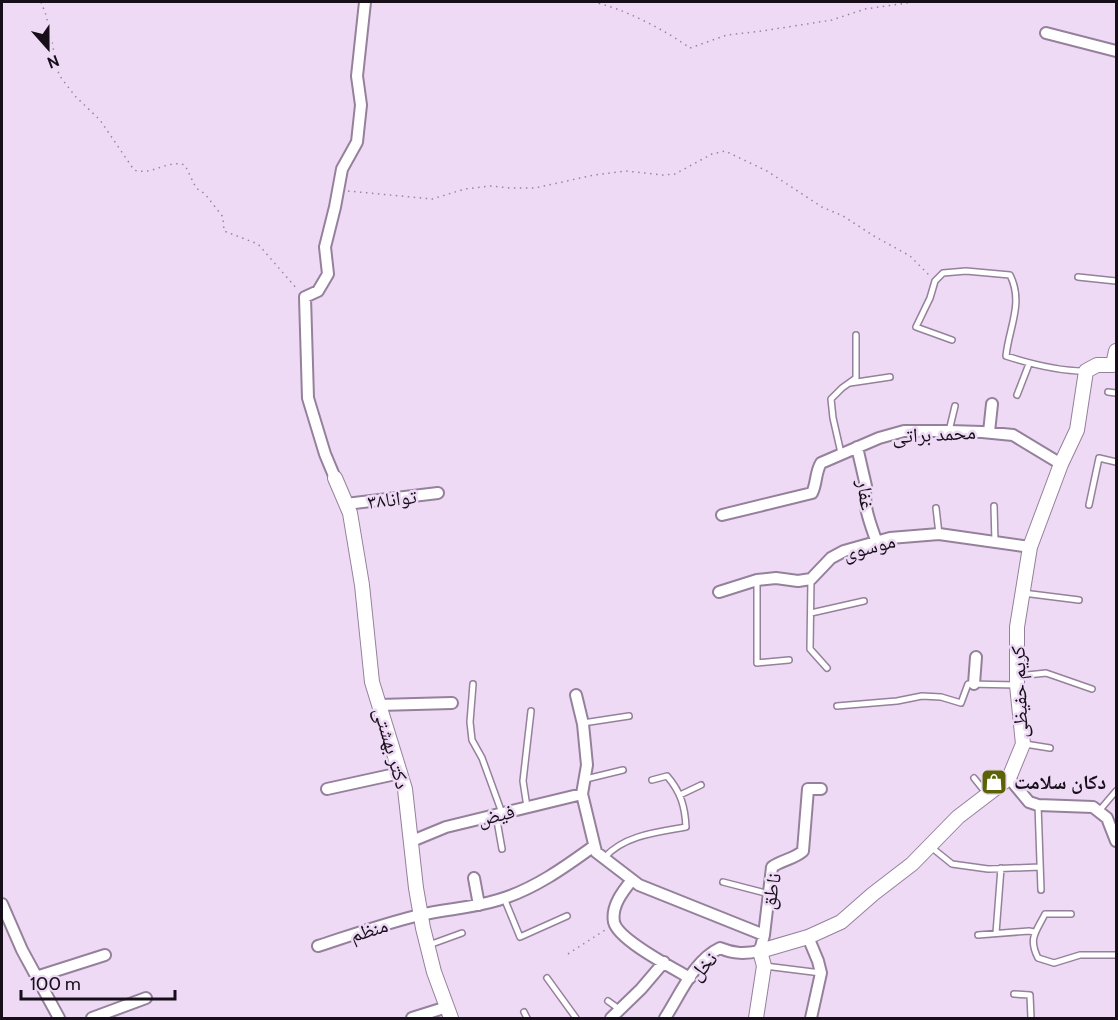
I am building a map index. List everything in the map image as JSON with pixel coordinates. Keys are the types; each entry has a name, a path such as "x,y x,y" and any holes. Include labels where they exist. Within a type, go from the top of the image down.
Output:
{"street":[{"path":"335,478 325,454 308,398 305,297 318,291 328,274 325,247 342,169 357,142 362,105 357,76 365,2"},
{"path":"1046,33 1116,51"},
{"path":"1086,371 1097,365 1115,365 1116,351"},
{"name":"کریم حفیظی","path":"760,951 808,936 841,922 912,864 957,817 1008,778 1023,744 1017,680 1017,627 1030,547 1061,464 1077,430 1086,371"},
{"path":"989,432 992,404"},
{"name":"محمد براتی","path":"722,515 812,493 816,485 817,469 821,463 879,438 904,431 989,432 1013,435 1061,464"},
{"name":"غفار","path":"857,447 866,486 868,514 877,543"},
{"name":"دکتر بهشتی","path":"335,478 350,513 362,585 372,682 405,789 421,915 449,1013"},
{"name":"توانا۳۸","path":"346,504 438,493"},
{"name":"موسوی","path":"811,579 831,558 844,551 890,538 939,534 1030,547"},
{"path":"719,592 757,580 776,578 798,582 811,579"},
{"path":"974,684 976,657"},
{"path":"576,694 583,724 587,765 582,794 596,852 639,885 764,935"},
{"path":"379,705 452,704"},
{"path":"327,789 400,773"},
{"path":"1008,778 1029,802 1038,805 1093,807 1107,818 1116,841"},
{"name":"ناطق","path":"760,951 772,867 780,861 798,856 803,851 808,789 822,789"},
{"name":"فیض","path":"412,841 446,827 582,794"},
{"name":"منظم","path":"318,945 421,915 504,898 561,870 594,846"},
{"path":"474,878 478,905"},
{"path":"632,880 621,894 614,911 614,924 629,941 690,978"},
{"path":"2,904 22,950 59,1018"},
{"path":"808,936 821,973 811,1018"},
{"name":"نخل","path":"665,1018 690,978 712,951 720,948 745,954 760,951"},
{"path":"756,1018 764,966 760,951"},
{"path":"36,977 105,955"},
{"path":"611,1018 664,962"},
{"path":"92,1018 146,998"},
{"path":"412,1018 449,1013"}],"lane":[{"path":"952,340 916,327 930,298 935,281 943,273 966,271 1010,275 1016,287 1017,310 1007,342 1006,356 1029,364 1070,371 1086,371"},
{"path":"1078,277 1116,281"},
{"path":"841,453 832,418 831,399 856,378 856,336"},
{"path":"1017,395 1029,364"},
{"path":"849,383 891,377"},
{"path":"1108,392 1116,393"},
{"path":"949,431 955,406"},
{"path":"1089,505 1099,458 1116,462"},
{"path":"994,507 995,542"},
{"path":"936,508 939,534"},
{"path":"811,579 810,649 827,668"},
{"path":"757,580 756,663 789,660"},
{"path":"1022,592 1079,600"},
{"path":"811,612 864,601"},
{"path":"837,706 897,701 922,696 941,697 961,703 968,684 1017,680 1046,673 1092,689"},
{"path":"474,684 470,722 472,740 482,758 499,814 502,849"},
{"path":"528,807 523,781 531,711"},
{"path":"583,724 629,716"},
{"path":"1023,744 1050,748"},
{"path":"586,779 623,770"},
{"path":"603,859 612,849 631,839 686,827 677,787 667,776 652,780"},
{"path":"974,778 987,795"},
{"path":"680,795 700,786"},
{"path":"1099,811 1116,791"},
{"path":"1038,805 1041,890"},
{"path":"929,846 952,864 988,869 1040,867"},
{"path":"996,933 1001,868"},
{"path":"723,882 769,894"},
{"path":"504,898 520,937 567,916"},
{"path":"1071,914 1045,914 1034,932 1033,948 1038,958 1054,963 1080,955 1116,955"},
{"path":"978,935 1034,932"},
{"path":"428,946 462,933"},
{"path":"764,966 821,973"},
{"path":"547,978 576,1018"},
{"path":"1014,994 1030,995 1031,1018"},
{"path":"609,1001 620,1010"}],"path":[{"path":"41,2 59,75 75,96 100,120 134,170 148,172 177,162 185,165 196,188 205,194 223,217 224,231 258,244 305,297"},
{"path":"593,2 608,5 677,39 690,48 727,35 762,32 832,20 865,9 914,2"},
{"path":"338,190 432,199 465,189 490,186 535,188 594,175 626,171 675,174 712,154 724,151 743,158 777,177 822,207 843,216 910,256 935,281"},
{"path":"568,954 614,924"}],"place":[{"name":"دکان سلامت","path":"994,782"}]}
